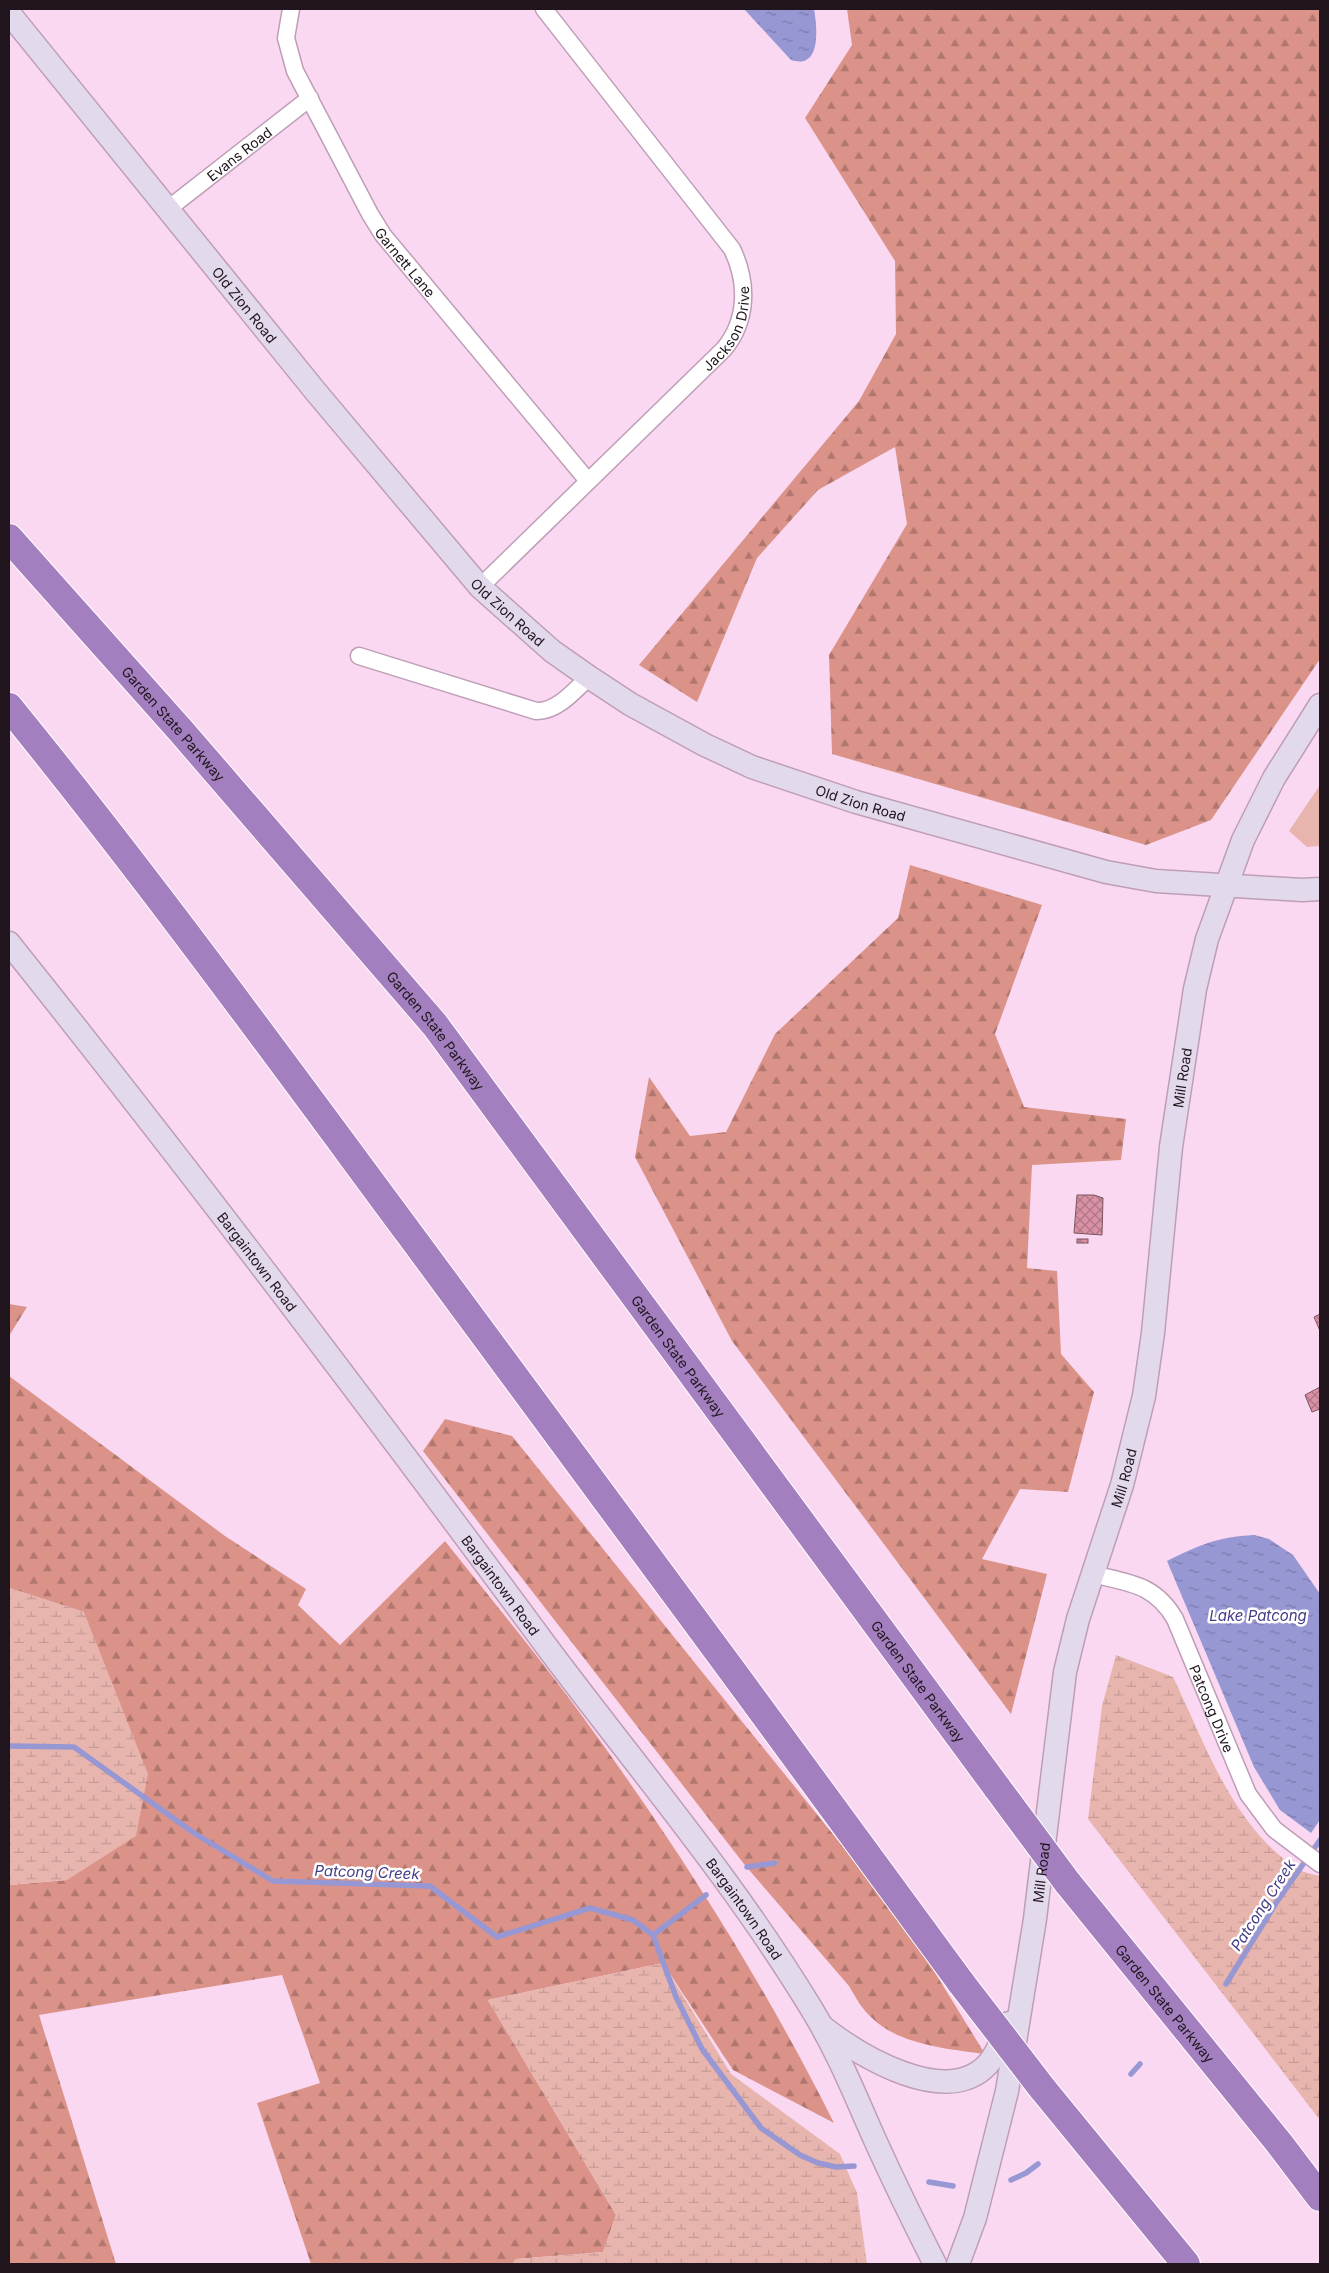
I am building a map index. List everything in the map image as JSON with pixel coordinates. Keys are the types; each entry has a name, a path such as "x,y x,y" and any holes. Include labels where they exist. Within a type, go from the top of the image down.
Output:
{"highway":[{"name":"Garden State Parkway","path":"9,538 181,731 435,1025 1067,1882 1279,2143 1320,2197"},
{"path":"9,707 84,799 192,940 962,1984 1042,2088 1186,2264"}],"street":[{"name":"Garnett Lane","path":"291,9 286,38 295,71 370,214 383,235 588,481"},
{"name":"Jackson Drive","path":"480,587 724,349 733,337 740,317 744,292 742,276 732,249 544,9"},
{"name":"Old Zion Road","path":"9,12 316,392 480,587 552,652 589,677 630,704 705,745 752,767 804,785 1092,868 1156,881 1302,890 1320,889"},
{"name":"Evans Road","path":"168,209 310,98"},
{"path":"359,656 544,711 552,708 589,677"},
{"name":"Mill Road","path":"958,2264 975,2218 1007,2091 1025,1988 1065,1672 1092,1574 1122,1486 1142,1405 1153,1333 1171,1147 1195,989 1207,939 1244,840 1274,778 1320,705"},
{"name":"Bargaintown Road","path":"9,943 70,1019 375,1418 690,1835 779,1957 821,2025 848,2077 897,2188 935,2264"},
{"name":"Patcong Drive","path":"1092,1574 1140,1586 1164,1602 1175,1620 1248,1794 1270,1825 1320,1864"},
{"path":"821,2025 856,2050 905,2074 942,2080 960,2079 977,2072 989,2063 1025,1988"}],"green space":[{"path":"847,9 1320,9 1320,659 1211,820 1146,845 832,754 829,655 907,524 895,447 818,490 757,558 697,702 639,665 859,401 896,334 895,261 805,118 852,45"},
{"path":"1320,785 1320,846 1307,847 1289,831"},
{"path":"910,865 1042,905 995,1034 1024,1107 1126,1119 1121,1160 1032,1165 1027,1268 1057,1271 1061,1354 1094,1392 1068,1492 1020,1489 982,1559 1047,1574 1011,1714 732,1341 635,1157 649,1077 690,1136 726,1132 775,1034 898,918"},
{"path":"9,1304 27,1307 9,1336"},
{"path":"9,1376 225,1536 306,1589 298,1605 340,1645 445,1541 564,1691 650,1812 747,1964 834,2123 733,2070 663,1963 488,2000 616,2215 603,2252 516,2259 512,2264 311,2264 257,2103 320,2083 282,1975 39,2015 116,2264 9,2264 9,1885 67,1880 84,1612 9,1588"},
{"path":"445,1419 512,1436 857,1864 926,1958 985,2054 940,2048 910,2040 883,2027 865,2011 849,1986 744,1864 423,1451"},
{"path":"9,1588 84,1612 148,1774 136,1836 67,1880 9,1885"},
{"path":"1116,1655 1173,1677 1209,1756 1238,1808 1275,1852 1298,1869 1320,1876 1320,2120 1088,1819 1102,1706"},
{"path":"663,1963 731,2074 840,2154 857,2193 867,2264 512,2264 516,2259 603,2252 616,2215 488,2000"}],"water":[{"path":"744,9 814,9 816,35 813,53 808,59 801,61 791,60"},
{"name":"Lake Patcong","path":"1254,1535 1269,1539 1293,1555 1320,1594 1320,1820 1311,1833 1280,1810 1254,1767 1167,1561 1189,1550 1218,1540"}],"building":[{"path":"1077,1195 1094,1195 1103,1198 1102,1235 1074,1233"},
{"path":"1077,1239 1088,1239 1088,1243 1077,1243"},
{"path":"1320,1314 1320,1331 1314,1317"},
{"path":"1320,1387 1320,1409 1312,1412 1305,1395"}],"waterway":[{"name":"Patcong Creek","path":"9,1746 74,1747 194,1833 273,1881 430,1886 497,1937 590,1908 633,1920 653,1935 676,1997 702,2049 761,2128 800,2155 818,2163 836,2167 854,2166"},
{"name":"Patcong Creek","path":"1226,1984 1276,1903 1320,1840"},
{"path":"747,1867 775,1863"},
{"path":"653,1935 706,1895"},
{"name":"Patcong Creek","path":"1131,2074 1140,2064"},
{"name":"Patcong Creek","path":"1011,2180 1026,2173 1038,2164"},
{"name":"Patcong Creek","path":"929,2182 953,2186"}]}
